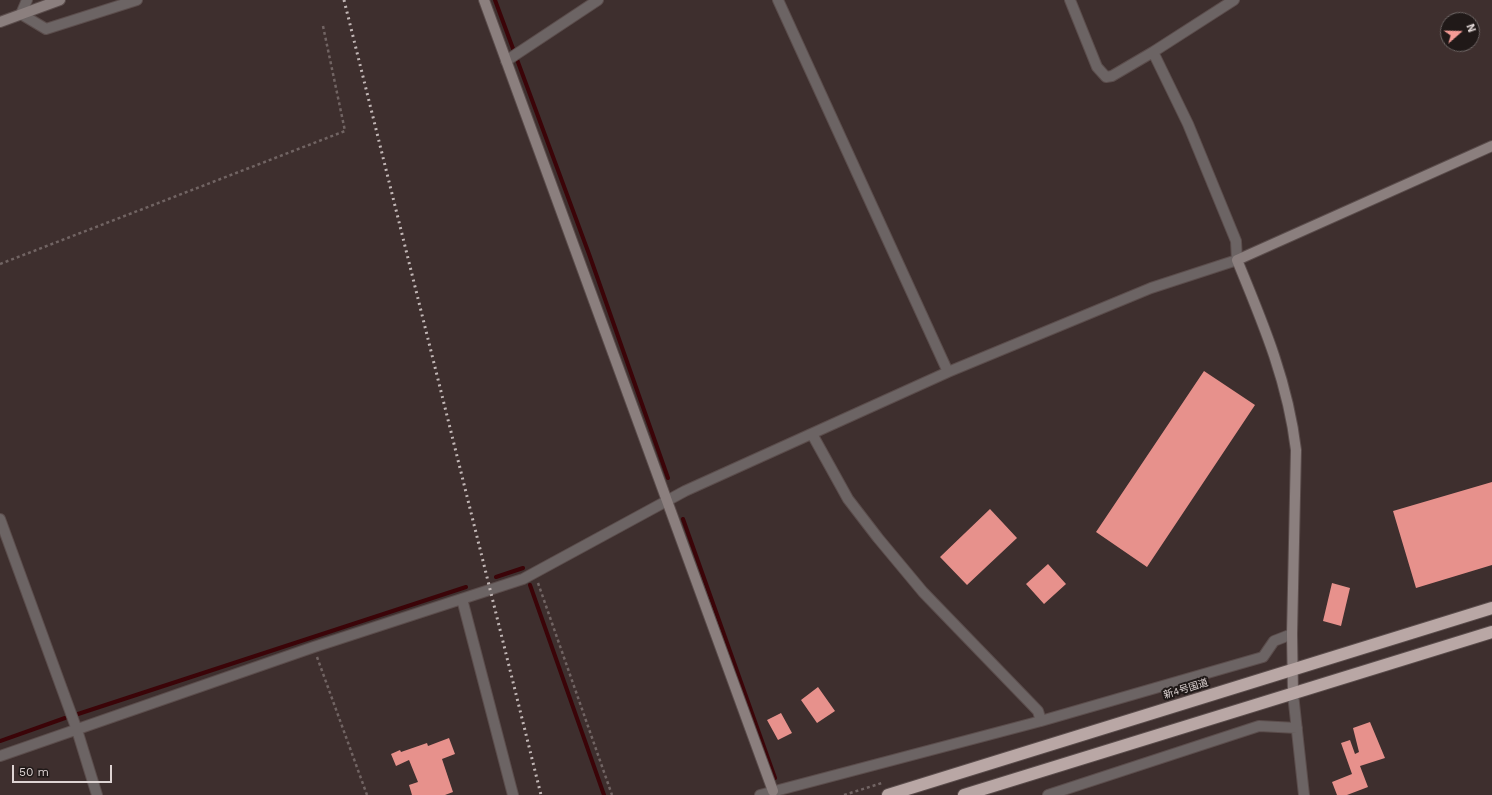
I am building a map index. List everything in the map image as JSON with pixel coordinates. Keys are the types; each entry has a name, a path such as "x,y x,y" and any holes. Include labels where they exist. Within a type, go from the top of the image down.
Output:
{"highway":[{"name":"新4号国道","path":"888,795 1492,608"},
{"path":"964,795 1492,632"}],"street":[{"path":"21,14 26,0"},
{"path":"0,22 60,0"},
{"path":"21,14 46,28 137,0"},
{"path":"484,0 774,793"},
{"path":"506,61 598,0"},
{"path":"778,0 948,372"},
{"path":"1070,0 1097,67 1106,76 1112,76 1153,52 1234,0"},
{"path":"1153,52 1188,124 1236,241 1237,260 1275,355 1292,422 1296,450 1292,669 1296,728 1304,795"},
{"path":"0,756 314,647 523,579 685,491 948,372 1151,288 1237,260 1492,146"},
{"path":"812,434 848,499 878,538 924,592 1038,711 1041,721"},
{"path":"0,519 77,730 97,795"},
{"path":"462,599 513,795"},
{"path":"760,795 774,793 1041,721 1263,657 1274,641 1292,634"},
{"path":"1048,795 1259,726 1296,728"}],"path":[{"path":"0,264 345,131 323,26"},
{"path":"534,573 612,795"},
{"path":"314,647 367,795"}],"building":[{"path":"1204,371 1255,405 1147,567 1096,532"},
{"path":"1492,482 1492,565 1416,588 1393,511"},
{"path":"990,509 1017,538 967,585 940,557"},
{"path":"1048,564 1066,584 1044,604 1026,584"},
{"path":"1332,583 1350,588 1341,626 1323,621"},
{"path":"818,687 835,711 817,723 801,700"},
{"path":"781,713 792,733 778,740 767,720"},
{"path":"1370,722 1385,758 1360,766 1368,787 1347,795 1337,795 1332,782 1352,774 1341,743 1350,740 1355,754 1359,752 1353,728"},
{"path":"449,738 455,754 442,759 453,792 445,795 412,795 409,785 418,782 409,760 396,766 391,754 427,743 428,746"}],"waterway":[{"path":"495,0 589,254 668,478"},
{"path":"683,519 775,778"},
{"path":"496,577 523,568"},
{"path":"530,585 604,795"},
{"path":"78,714 466,587"},
{"path":"0,741 65,718"}],"railway":[{"path":"344,0 541,795"}]}
